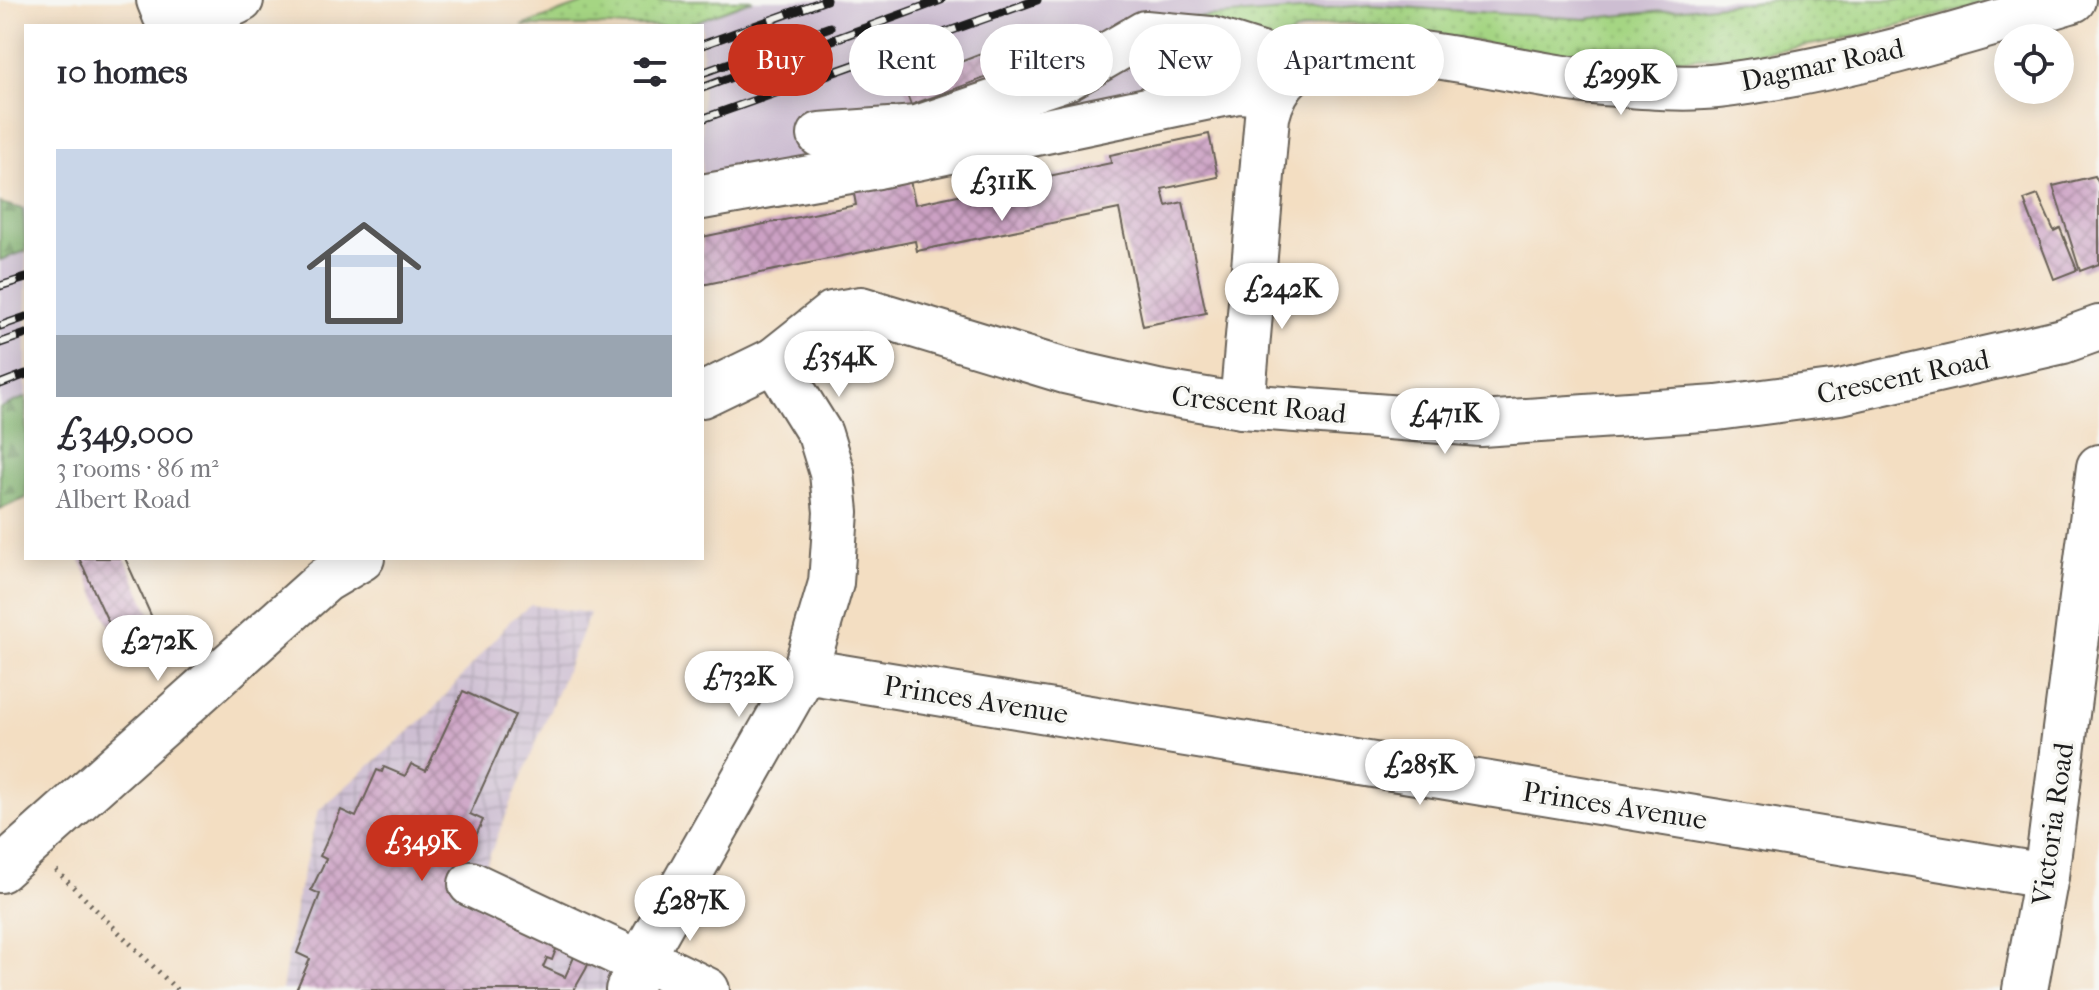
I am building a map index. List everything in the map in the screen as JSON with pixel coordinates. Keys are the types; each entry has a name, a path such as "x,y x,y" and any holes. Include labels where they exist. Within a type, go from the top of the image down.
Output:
{"street":[{"path":"159,0 165,15 182,22 200,19 241,0"},
{"name":"Dagmar Road","path":"1444,60 1602,83 1716,86 1857,61 2073,0"},
{"path":"820,135 917,128 1069,77 1145,33 1210,39 1257,54"},
{"path":"704,197 878,166 1257,87"},
{"path":"1242,406 1267,117 1276,96"},
{"name":"Crescent Road","path":"704,394 774,360 832,314 861,309 1065,371 1157,392 1242,406 1481,424 1717,408 1840,392 2063,341 2099,328"},
{"path":"637,970 805,671 831,583 835,499 832,473 820,434 774,360"},
{"name":"Victoria Road","path":"2025,990 2046,876 2099,467"},
{"path":"15,857 325,580 359,560"},
{"name":"Princes Avenue","path":"805,671 2046,876"},
{"path":"471,884 637,970 707,990"}],"path":[{"path":"15,857 177,990"}],"shaded area":[{"path":"593,0 1992,0 1894,27 1771,52 1690,59 1609,59 1444,36 1444,24 1357,24 1335,21 1326,24 1257,24 1257,67 1241,84 1241,24 1129,24 1129,96 1182,96 704,190 704,24 527,24"},
{"path":"0,203 24,208 24,499 0,509"},
{"path":"531,605 590,613 486,864 637,955 623,990 282,990 297,897 318,811 430,713 510,621"}],"green space":[{"path":"593,0 753,0 689,24 527,24"},
{"path":"1772,0 1992,0 1899,26 1804,46 1708,58 1660,60 1570,55 1444,36 1444,24 1257,24 1257,41 1241,37 1241,24 1194,24 1176,19 1371,5 1584,19"},
{"path":"0,203 23,209 24,252 0,260"},
{"path":"24,398 24,499 0,509 0,408"}],"building":[{"path":"980,54 980,80 964,86 964,61"},
{"path":"908,96 936,96 911,105"},
{"path":"1209,134 1218,177 1162,189 1166,206 1183,202 1206,313 1143,326 1119,209 917,251 915,241 704,285 704,237 856,205 852,183 908,171 915,204 1111,163 1110,155"},
{"path":"2095,176 2099,184 2099,264 2080,271 2053,186"},
{"path":"2038,195 2054,231 2060,228 2077,270 2054,279 2024,200"},
{"path":"80,560 126,560 164,644 126,661"},
{"path":"463,691 515,715 470,814 483,820 450,894 555,941 558,944 552,960 547,958 543,967 565,977 579,946 593,953 586,969 574,990 296,990 310,959 297,953 320,894 311,890 326,859 320,856 341,810 356,817 377,770 382,772 384,767 405,776 411,764 426,771"}],"railway":[{"path":"704,44 826,0"},
{"path":"704,87 941,0"},
{"path":"704,118 1037,0"},
{"path":"704,72 728,64"},
{"path":"0,286 24,279"},
{"path":"0,326 24,318"},
{"path":"0,343 24,335"},
{"path":"0,384 24,375"}]}
